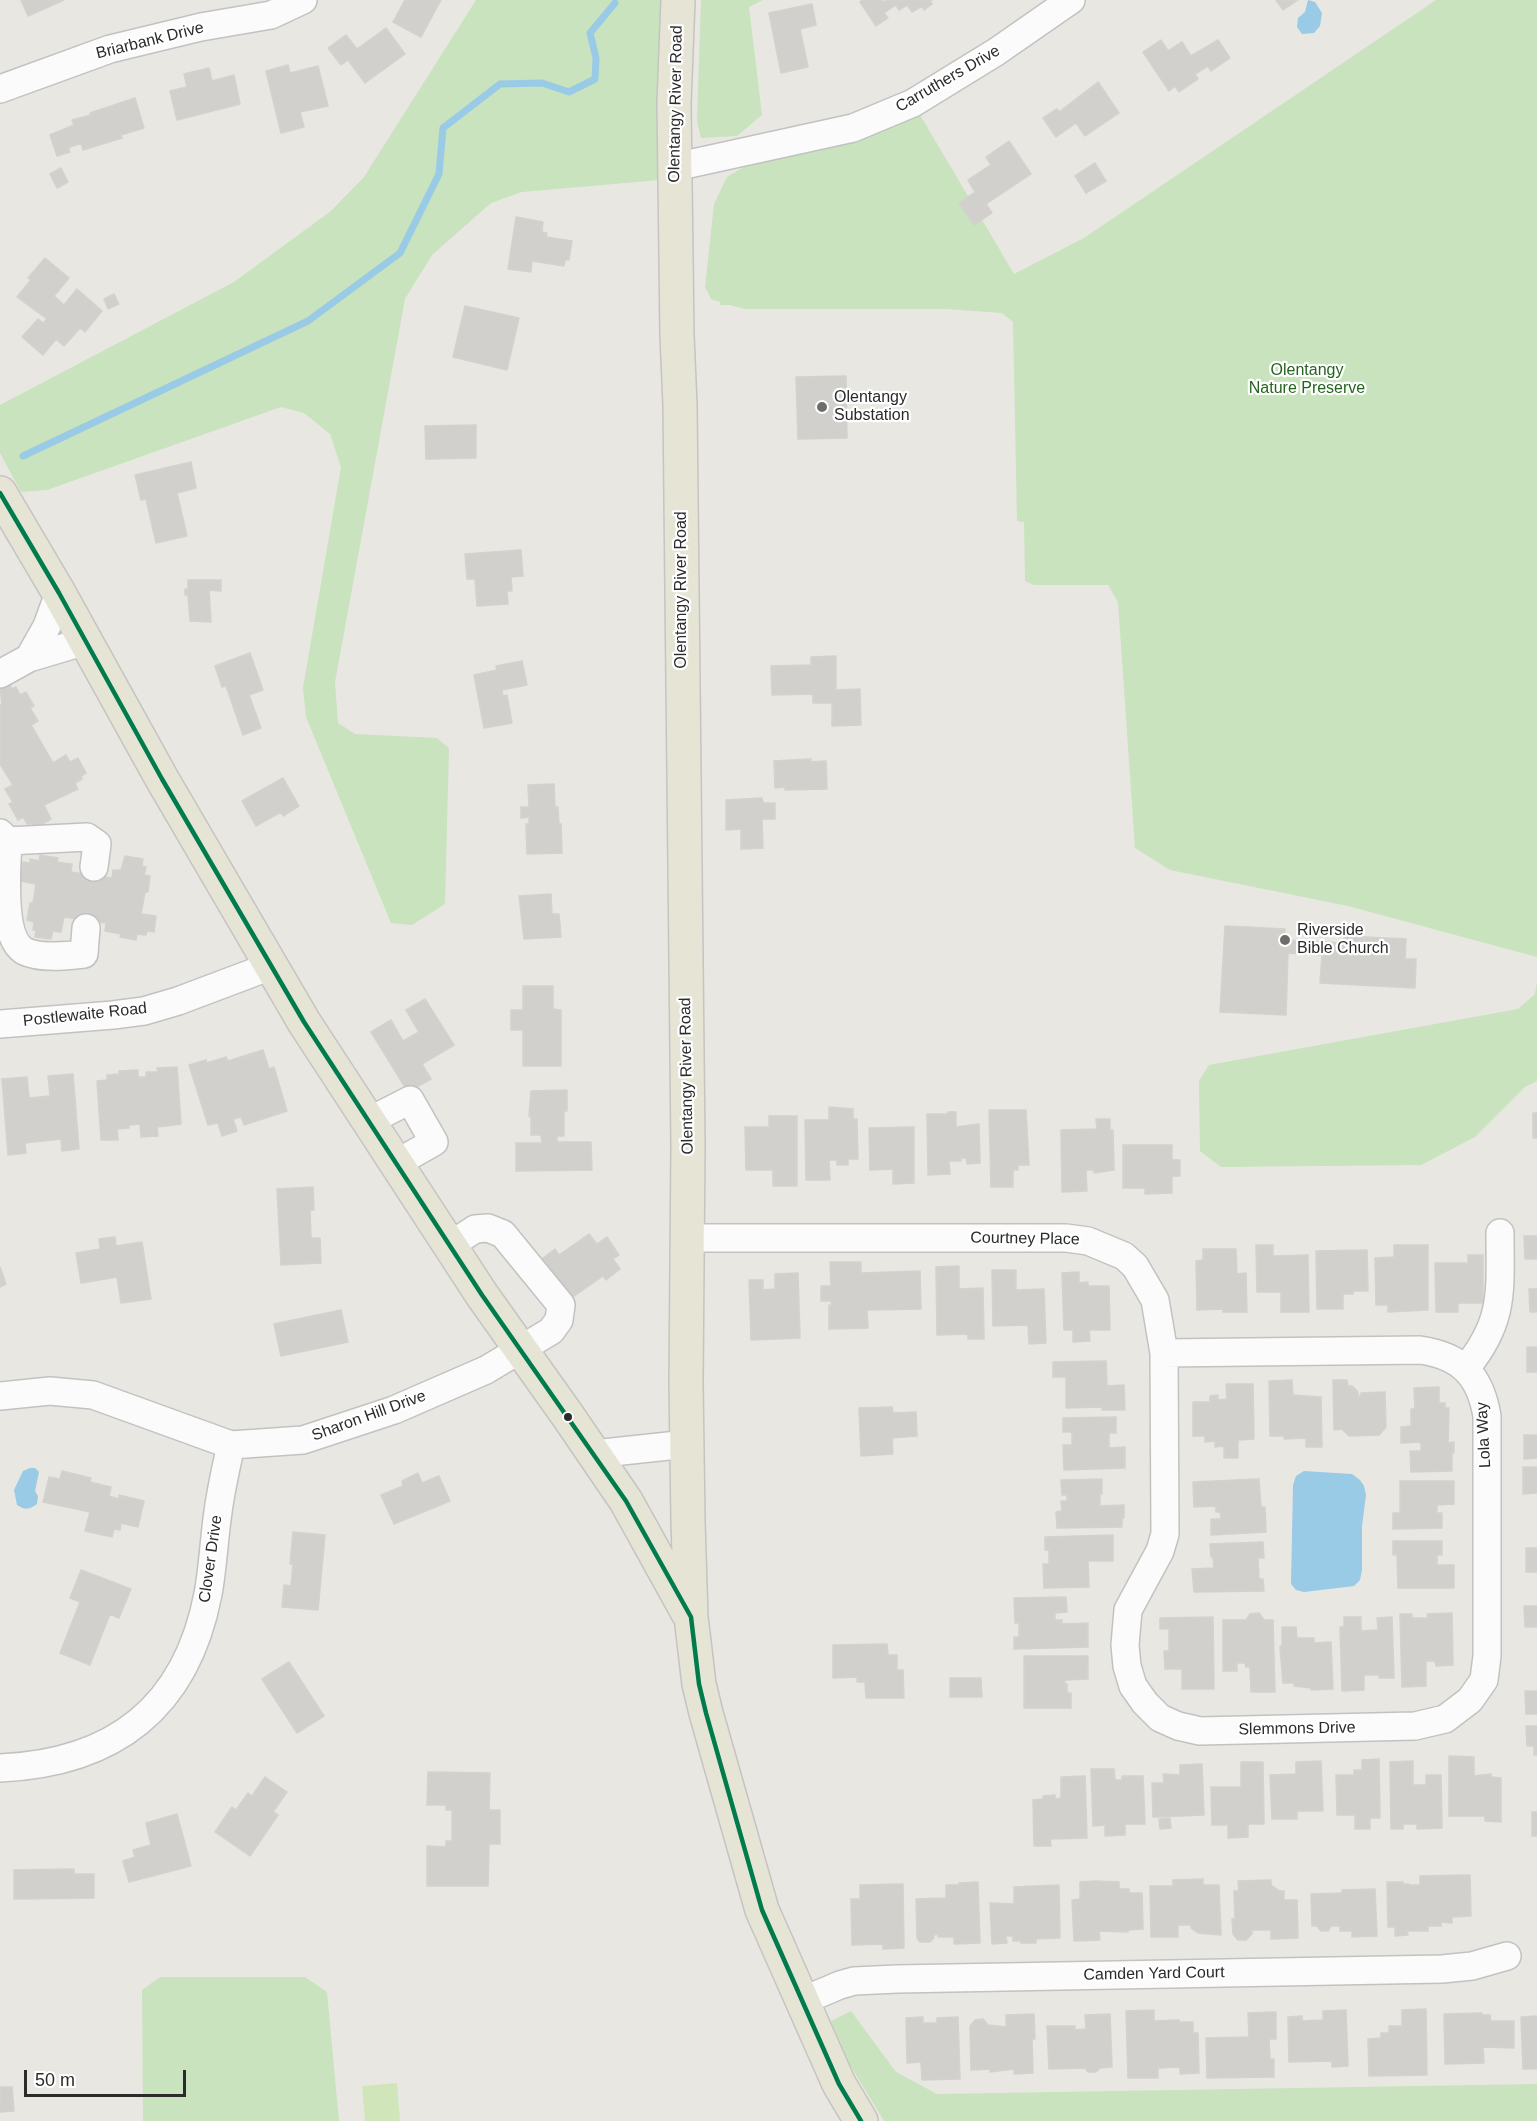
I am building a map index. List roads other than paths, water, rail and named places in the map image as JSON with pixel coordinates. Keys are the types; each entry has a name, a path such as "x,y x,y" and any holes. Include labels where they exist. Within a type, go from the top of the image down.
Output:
{"main road":[{"name":"Olentangy River Road","path":"678,0 674,103 680,405 688,1238 687,1444 691,1617 699,1684 706,1713 762,1910 839,2084 861,2121"},
{"path":"0,493 304,1022 449,1246 626,1501 691,1617"}],"street":[{"name":"Briarbank Drive","path":"0,89 110,49 201,27 271,15 303,0"},
{"name":"Carruthers Drive","path":"675,167 853,128 913,103 996,52 1071,0"},
{"path":"29,658 48,626 59,593"},
{"path":"0,674 29,658 86,641"},
{"path":"86,928 84,954 55,957 24,951 9,937 4,914 4,837 87,837 97,844 94,867"},
{"name":"Postlewaite Road","path":"0,1024 144,1011 178,1001 271,966"},
{"path":"368,1122 410,1100 434,1142 396,1164"},
{"name":"Sharon Hill Drive","path":"0,1396 50,1391 93,1395 231,1445 303,1440 394,1410 486,1370 551,1331 559,1320 561,1305 503,1234 488,1227 475,1228 449,1246"},
{"path":"1164,1353 1420,1350 1452,1359 1466,1368 1482,1349 1496,1315 1500,1292 1500,1233"},
{"name":"Courtney Place","path":"688,1238 1066,1238 1088,1240 1124,1256 1135,1266 1155,1300 1164,1353 1165,1534 1160,1551 1128,1610 1125,1645 1127,1666 1133,1686"},
{"name":"Lola Way","path":"1466,1368 1484,1398 1487,1416 1487,1656 1484,1680 1470,1700"},
{"path":"594,1454 687,1444"},
{"name":"Clover Drive","path":"0,1768 30,1767 84,1753 114,1739 141,1720 160,1704 171,1689 194,1645 208,1594 218,1511 231,1445"},
{"name":"Slemmons Drive","path":"1133,1686 1160,1718 1178,1726 1200,1731 1415,1726 1446,1719 1470,1700"},
{"name":"Camden Yard Court","path":"802,2001 854,1981 1442,1969 1472,1966 1507,1956"}],"water":[{"path":"1308,0 1315,2 1322,13 1320,26 1314,33 1302,34 1297,27 1298,18 1305,12"},
{"path":"35,1468 39,1472 35,1491 38,1496 37,1504 25,1508 17,1505 14,1490 23,1471"},
{"path":"1304,1471 1352,1474 1364,1486 1366,1495 1362,1526 1362,1570 1360,1580 1354,1586 1304,1592 1296,1590 1291,1584 1293,1485 1296,1476"}],"waterway":[{"path":"23,456 308,321 400,253 439,174 443,128 500,84 542,83 569,92 595,79 596,58 590,33 615,3"}],"place":[{"name":"Olentangy Substation","path":"822,407"},
{"name":"Riverside Bible Church","path":"1285,940"}],"park label":[{"name":"Olentangy Nature Preserve","path":"1307,380"}]}
